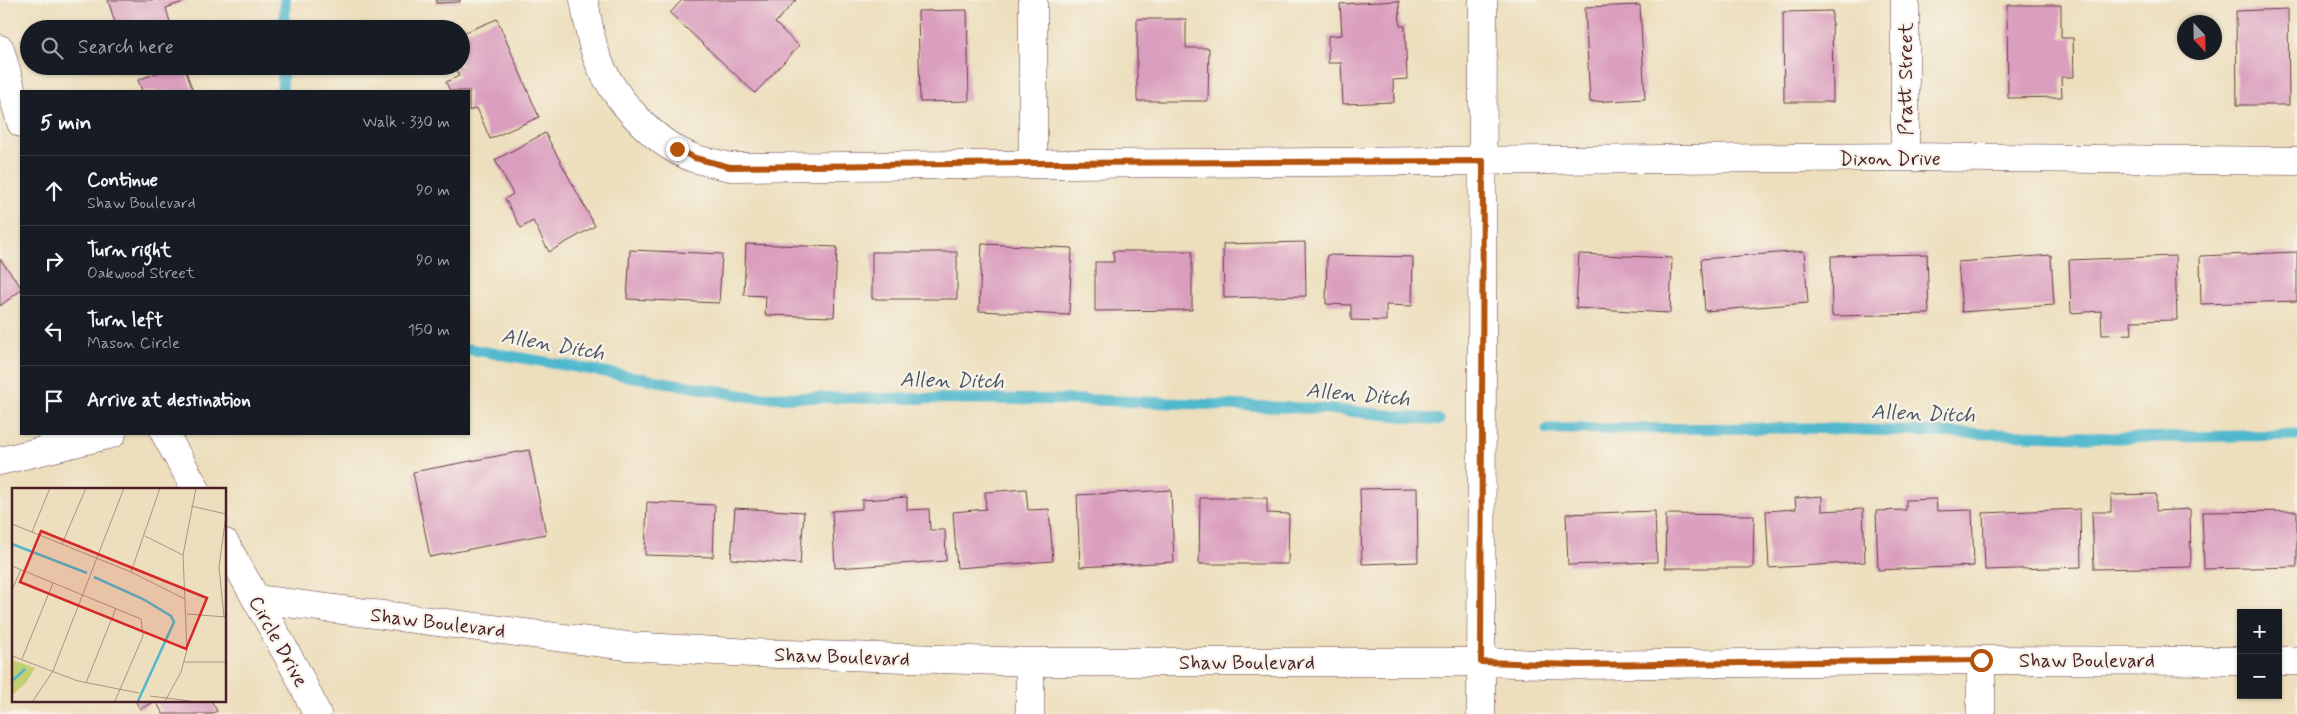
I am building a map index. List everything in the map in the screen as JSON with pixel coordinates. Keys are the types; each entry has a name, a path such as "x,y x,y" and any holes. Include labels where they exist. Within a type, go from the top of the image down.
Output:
{"street":[{"name":"Dixon Drive","path":"584,0 593,47 604,74 623,102 643,125 677,149 695,158 730,167 1905,157 2297,161"},
{"path":"1033,163 1034,0"},
{"path":"1481,714 1483,0"},
{"name":"Pratt Street","path":"1905,0 1905,157"},
{"path":"0,49 20,119"},
{"path":"0,461 108,435"},
{"path":"166,435 195,488"},
{"name":"Circle Drive","path":"226,544 298,674 317,714"},
{"name":"Shaw Boulevard","path":"256,599 627,646 752,653 1030,662 1481,662 1578,665 1981,660 2237,661"},
{"path":"1981,660 1981,714"},
{"path":"2282,661 2297,662"},
{"path":"1030,662 1030,714"}],"building":[{"path":"108,0 186,0 166,8 169,20 114,20"},
{"path":"436,0 460,0 460,2 436,3"},
{"path":"682,0 796,0 775,23 799,46 755,93 670,13"},
{"path":"1399,1 1400,26 1405,26 1407,79 1393,80 1394,102 1343,104 1341,63 1328,63 1328,36 1342,35 1340,4"},
{"path":"1640,5 1645,99 1590,102 1585,7"},
{"path":"2007,5 2061,5 2061,38 2073,38 2074,77 2061,77 2062,97 2008,98"},
{"path":"2288,9 2289,105 2237,105 2236,11"},
{"path":"967,10 969,101 920,102 918,11"},
{"path":"1832,11 1833,102 1784,102 1783,12"},
{"path":"497,19 539,117 490,139 477,108 470,111 470,90 450,90 446,82 459,75 470,75 470,30"},
{"path":"1137,19 1186,19 1186,48 1209,48 1208,101 1137,101"},
{"path":"151,75 187,75 193,90 142,90 138,80"},
{"path":"545,133 595,226 549,252 533,221 521,228 505,199 513,194 495,160"},
{"path":"1305,242 1306,296 1224,298 1223,244"},
{"path":"746,244 837,247 834,317 765,315 766,296 744,295"},
{"path":"982,244 1072,248 1069,315 979,311"},
{"path":"630,250 722,254 719,303 627,299"},
{"path":"1113,251 1192,251 1192,310 1095,311 1095,262 1114,262"},
{"path":"1804,251 1808,303 1705,311 1701,259"},
{"path":"872,252 957,252 957,299 872,299"},
{"path":"2297,252 2297,301 2201,304 2200,256"},
{"path":"1579,254 1672,258 1670,313 1576,308"},
{"path":"1927,254 1929,314 1832,316 1831,256"},
{"path":"1327,255 1413,257 1412,306 1386,305 1386,321 1351,320 1351,305 1326,304"},
{"path":"2051,255 2054,305 1962,312 1958,262"},
{"path":"2175,256 2177,320 2131,321 2132,334 2102,335 2101,311 2071,313 2069,260"},
{"path":"0,259 20,286 20,291 0,306"},
{"path":"529,450 546,534 430,557 413,472"},
{"path":"1417,488 1418,562 1362,564 1360,489"},
{"path":"1026,489 1028,510 1049,509 1053,561 957,568 953,512 986,509 985,492"},
{"path":"1171,490 1174,562 1080,567 1077,495"},
{"path":"2156,494 2156,511 2190,509 2191,567 2094,569 2092,512 2111,512 2111,495"},
{"path":"1822,496 1822,511 1863,509 1865,562 1769,568 1766,511 1796,509 1795,498"},
{"path":"907,497 907,510 929,509 930,530 945,530 946,561 835,568 832,511 862,509 862,500"},
{"path":"1200,498 1267,498 1267,513 1289,514 1288,564 1199,564"},
{"path":"1936,499 1937,511 1972,510 1974,566 1878,570 1876,511 1906,510 1906,500"},
{"path":"647,502 715,505 713,557 645,555"},
{"path":"735,508 804,512 800,564 731,559"},
{"path":"2080,509 2081,567 1985,570 1983,513"},
{"path":"1655,511 1657,562 1568,565 1566,514"},
{"path":"2297,511 2297,567 2204,569 2202,512"},
{"path":"1666,514 1754,515 1753,568 1665,568"},
{"path":"136,702 154,702 140,709"},
{"path":"157,702 212,702 217,711 211,714 163,714"}],"waterway":[{"name":"Allen Ditch","path":"284,20 285,0"},
{"name":"Allen Ditch","path":"282,90 283,75"},
{"name":"Allen Ditch","path":"470,349 752,397 1093,400 1328,409 1439,420"},
{"name":"Allen Ditch","path":"1547,429 1806,428 2116,438 2297,435"}],"route":[{"path":"677,149 695,158 730,167 1033,163 1483,161 1483,581 1481,662 1578,665 1981,660"}]}
